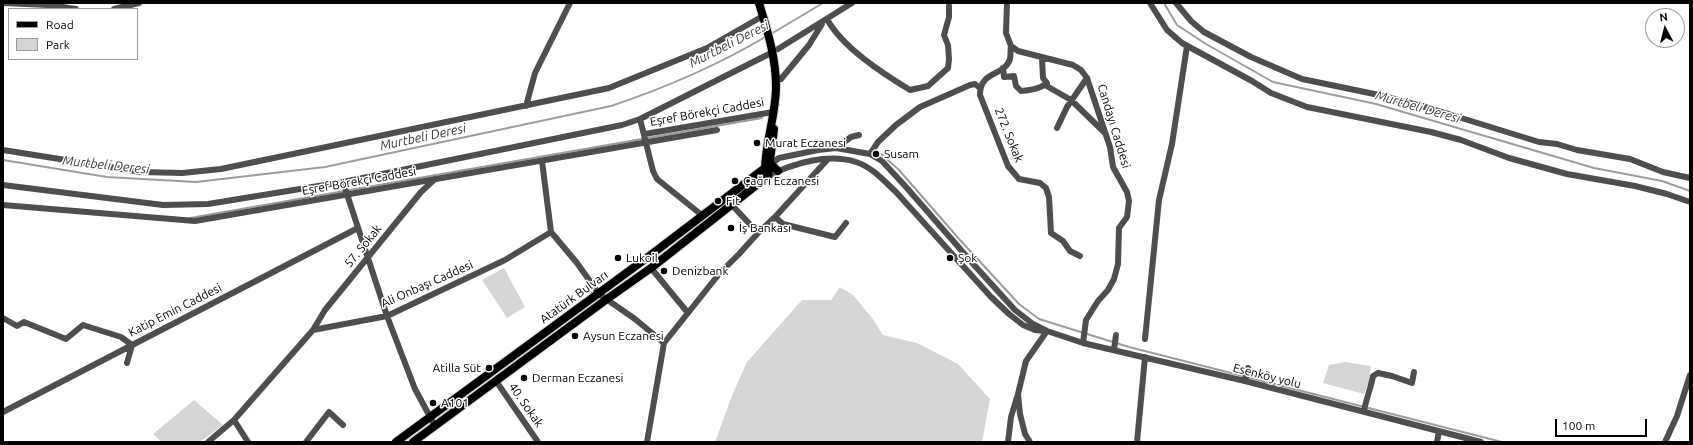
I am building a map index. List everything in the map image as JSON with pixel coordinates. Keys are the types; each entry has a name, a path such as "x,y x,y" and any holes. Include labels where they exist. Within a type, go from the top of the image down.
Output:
{"main road":[{"path":"759,3 765,14"},
{"path":"764,3 765,14 775,48 780,79 779,100 768,169"},
{"path":"768,169 765,155 776,87 775,48"},
{"path":"768,169 778,171"},
{"name":"Atatürk Bulvarı","path":"413,442 651,268 731,204 768,169"},
{"name":"Atatürk Bulvarı","path":"396,442 768,169"}],"street":[{"path":"3,3 48,5 69,8"},
{"path":"118,8 140,3"},
{"path":"526,106 535,73 570,3"},
{"path":"3,185 164,205 193,205 345,189 622,125 640,119 775,48 852,3"},
{"path":"870,154 878,142 920,107 970,85 975,84 980,88 983,81 1003,68 1010,59 1011,46 1006,33 1006,3"},
{"path":"1150,3 1167,30 1187,46 1271,93 1307,107 1431,132 1461,140 1509,158 1567,174 1635,186 1667,194 1690,202"},
{"path":"1176,3 1191,21 1204,32 1251,57 1302,79 1429,108 1539,142 1557,144 1578,150 1630,159 1663,172 1690,178"},
{"path":"827,18 833,30 840,39 881,71 910,90 928,86 948,68 948,45 944,35 949,17 949,6"},
{"path":"3,150 141,172 182,173 222,169 449,120 526,106 609,88 707,48 765,14"},
{"path":"780,79 809,45 820,26 827,18"},
{"name":"Candayı Caddesi","path":"1011,46 1018,51 1073,65 1081,70 1087,78 1113,157 1114,167 1127,192 1129,201 1127,217 1119,228 1118,264 1114,279 1108,290 1091,311 1086,320 1084,337"},
{"path":"1145,339 1159,200 1172,144 1187,46"},
{"path":"1042,58 1043,78 1047,83 1046,85 1071,100 1105,133"},
{"path":"1003,68 1004,77 1014,76 1016,86 1021,91 1046,85"},
{"path":"1057,128 1066,107 1087,78"},
{"name":"272. Sokak","path":"980,88 980,95 1008,166 1019,179 1040,183 1046,188 1049,197 1051,233 1063,241 1070,251 1080,256"},
{"name":"Eşref Börekçi Caddesi","path":"3,205 195,221 345,189 435,179 542,161 773,112"},
{"path":"640,119 653,172 657,179 703,216"},
{"name":"Eşref Börekçi Caddesi","path":"646,139 717,130"},
{"path":"836,148 851,137 859,134"},
{"path":"768,169 779,158 787,155 836,148 870,154 882,161 906,186 1015,310 1034,324 1047,331"},
{"path":"778,171 810,161 828,159 857,162 879,176 991,297 1009,314 1029,328 1047,331"},
{"path":"647,442 664,343 719,274 775,217 828,159"},
{"path":"542,161 551,232 599,294 664,343"},
{"name":"57. Sokak","path":"313,330 325,310 421,192 435,179"},
{"path":"345,189 387,316 415,389 435,426"},
{"path":"731,204 758,233"},
{"path":"775,217 783,224 835,237 846,223"},
{"name":"Katip Emin Caddesi","path":"3,412 358,228"},
{"name":"Ali Onbaşı Caddesi","path":"313,330 387,316 505,260 551,232"},
{"path":"651,268 688,313"},
{"path":"3,318 17,326 24,322 66,339 83,325 121,337 132,345 127,363"},
{"path":"208,442 234,420 313,330"},
{"path":"1008,442 1011,417 1026,361 1047,331"},
{"name":"Esenköy yolu","path":"1047,331 1115,343 1145,357 1246,376 1365,408 1439,431 1481,442"},
{"path":"1137,442 1145,357"},
{"path":"1365,408 1373,376 1378,373 1412,383 1414,372"},
{"path":"1665,442 1677,416 1690,375"},
{"name":"40. Sokak","path":"496,381 538,442"},
{"path":"1018,394 1020,414 1025,434 1030,442"},
{"path":"306,442 329,412 343,425"},
{"path":"234,420 248,442"},
{"path":"1437,442 1439,431"}],"green space":[{"path":"504,268 525,307 507,318 482,280"},
{"path":"840,287 853,295 872,318 883,335 917,343 958,364 990,399 982,442 715,442 733,393 747,362 802,300 831,300"},
{"path":"1345,362 1371,366 1369,382 1364,394 1323,383 1329,365"},
{"path":"194,400 223,425 200,442 162,442 153,434"}],"waterway":[{"name":"Murtbeli Deresi","path":"771,34 823,3"},
{"name":"Murtbeli Deresi","path":"1164,3 1177,25 1206,44 1273,82 1376,104 1594,168 1662,181 1690,191"},
{"name":"Murtbeli Deresi","path":"3,160 107,177 196,182 325,167 611,106 651,92 691,75 730,57 767,36"},
{"path":"190,218 762,118"},
{"path":"881,154 899,170 960,240 1019,304 1039,319 1129,347 1502,442"}],"place":[{"name":"Murat Eczanesi","path":"757,143"},
{"name":"Susam","path":"876,154"},
{"name":"Çağrı Eczanesi","path":"735,181"},
{"name":"Fit","path":"718,201"},
{"name":"İş Bankası","path":"731,228"},
{"name":"Lukoil","path":"618,258"},
{"name":"Şok","path":"950,258"},
{"name":"Denizbank","path":"664,271"},
{"name":"Aysun Eczanesi","path":"575,336"},
{"name":"Atilla Süt","path":"489,368"},
{"name":"Derman Eczanesi","path":"524,378"},
{"name":"A101","path":"433,403"}]}
